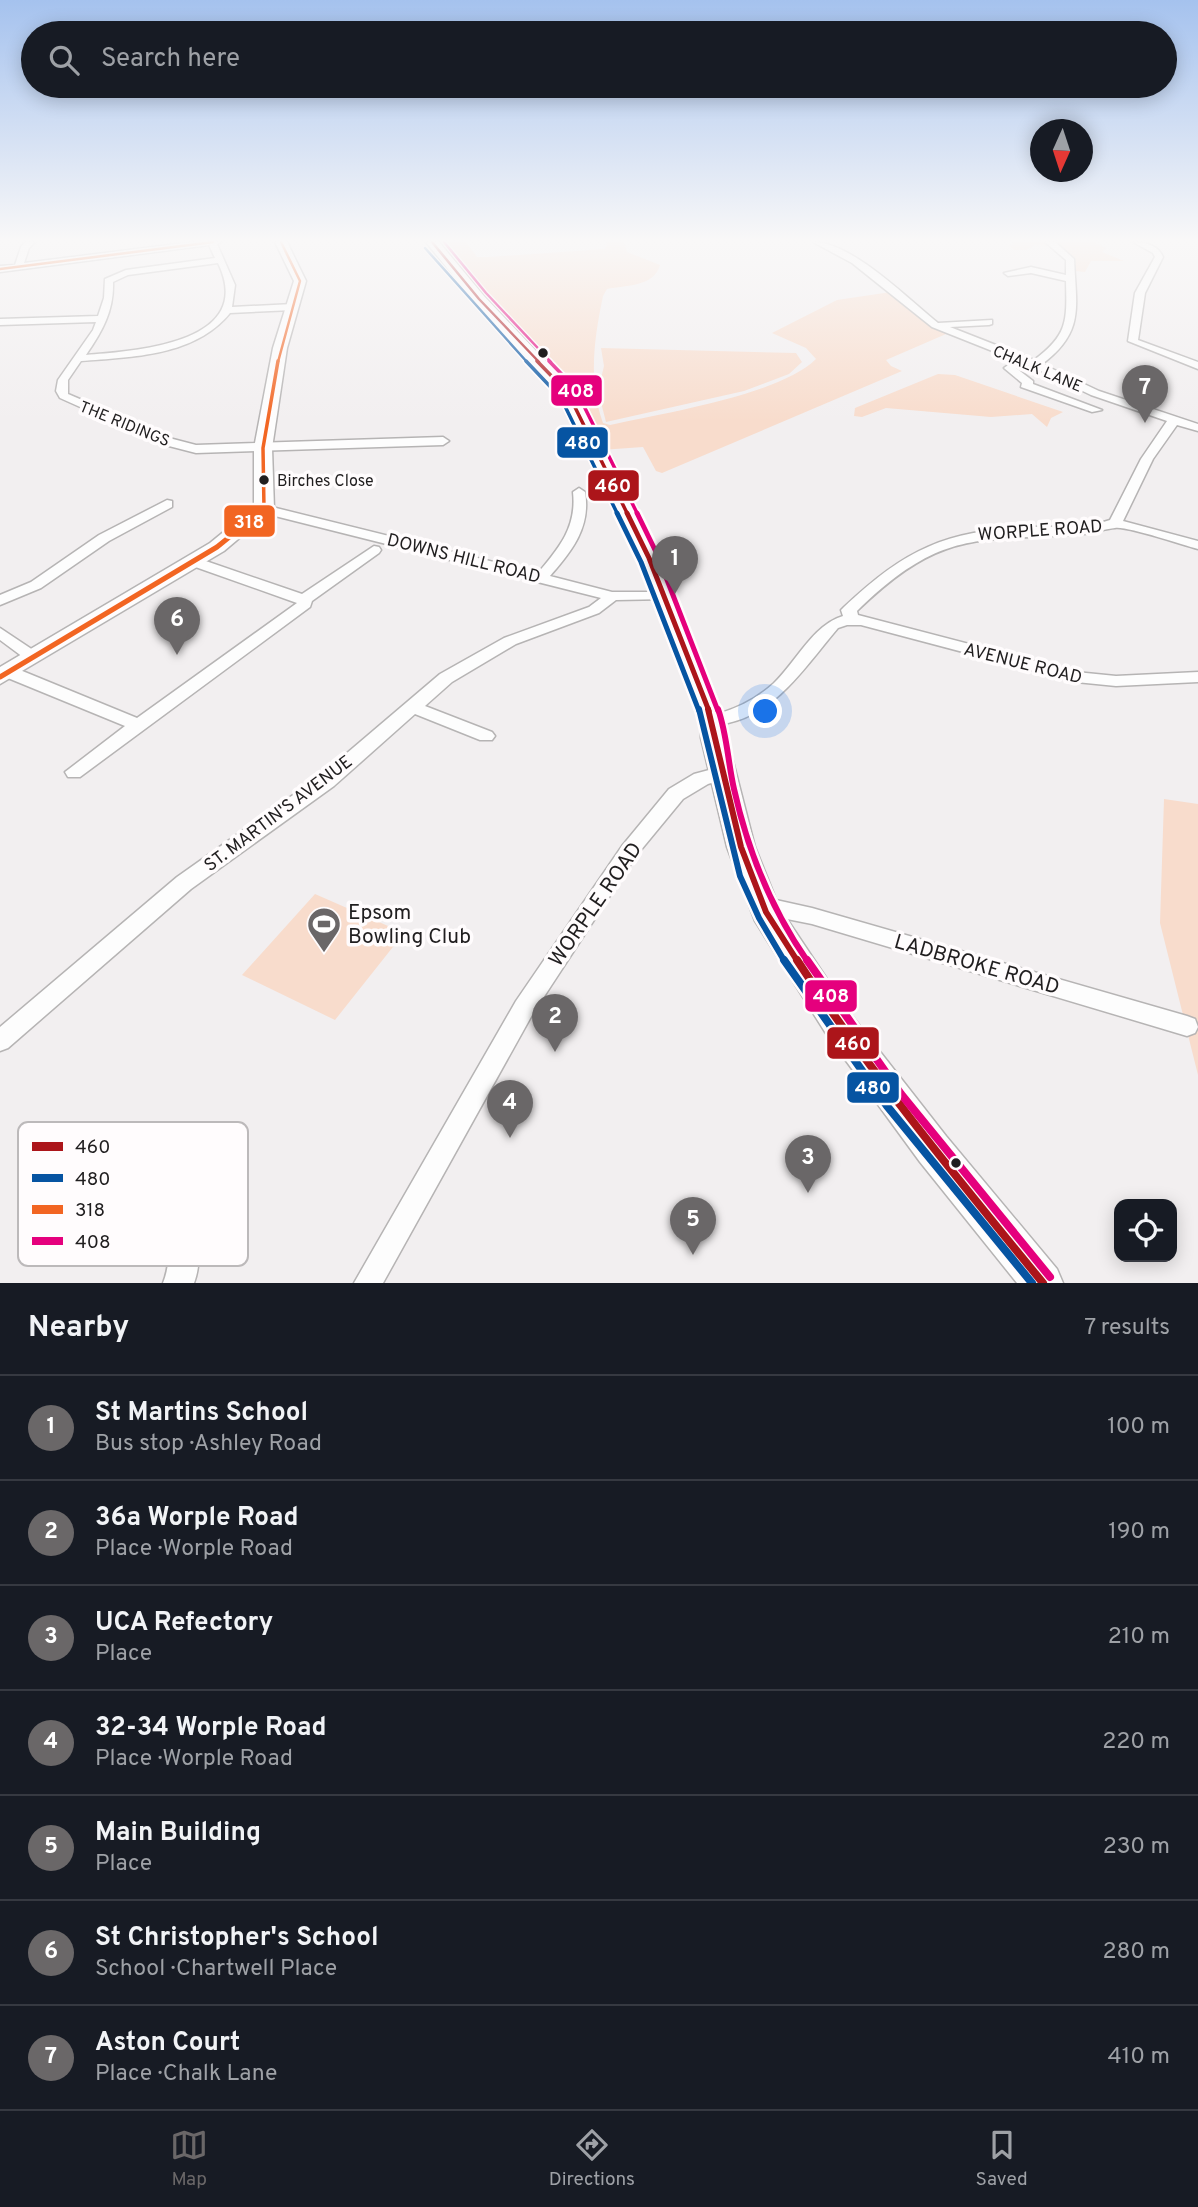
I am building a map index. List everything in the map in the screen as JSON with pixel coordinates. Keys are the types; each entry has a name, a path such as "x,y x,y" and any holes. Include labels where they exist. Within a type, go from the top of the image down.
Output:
{"main road":[{"path":"5,675 239,532 264,509 263,448 281,348 294,302"},
{"path":"482,302 568,393 664,596 713,721 741,847 766,912 845,1032 933,1149 1043,1283"}],"street":[{"name":"THE RIDINGS","path":"108,302 102,319 81,358 63,380 61,391 69,400 183,447 210,450 263,448"},
{"path":"81,358 151,351 178,344 209,330 228,310 229,302"},
{"name":"CHALK LANE","path":"907,302 935,324 1029,362 1095,393 1198,428"},
{"path":"1071,302 1072,318 1063,342 1029,362 1009,368 1029,383 1025,385 1096,410"},
{"path":"1138,302 1132,338 1143,347 1198,366"},
{"path":"228,310 293,307"},
{"path":"0,322 102,319"},
{"path":"935,324 989,322"},
{"name":"WORPLE ROAD","path":"713,721 740,716 759,706 833,625 852,619 849,610 858,601 902,561 923,549 978,533 1086,531 1115,523 1147,459 1174,420"},
{"path":"263,448 443,441"},
{"path":"541,578 568,546 580,522 583,509 579,492"},
{"path":"0,601 36,585 104,538 167,504"},
{"name":"DOWNS HILL ROAD","path":"264,509 612,596 664,596"},
{"path":"1115,523 1198,545"},
{"path":"74,772 305,604 304,600 374,550"},
{"path":"192,561 304,600"},
{"name":"ST. MARTIN'S AVENUE","path":"0,1041 184,883 305,798 446,678 510,641 594,610 612,596"},
{"name":"AVENUE ROAD","path":"852,619 1076,677 1115,681 1198,677"},
{"path":"0,633 33,657"},
{"path":"5,675 139,724"},
{"path":"412,707 486,736"},
{"name":"WORPLE ROAD","path":"368,1283 524,1007 629,851 676,794 701,779 724,772"},
{"name":"LADBROKE ROAD","path":"766,912 776,908 812,916 1187,1026"},
{"path":"177,1283 183,1275 183,1266"}],"shaded area":[{"path":"489,302 602,302 595,344 595,392 603,423 610,425 749,393 799,372 816,359 806,348 772,333 833,302 903,302 929,324 953,331 886,360 891,366 902,371 662,473 656,471 643,447 601,450 578,401"},
{"path":"601,348 796,353 802,362 789,374 744,391 606,422 598,391 604,366"},
{"path":"938,374 955,375 1063,412 1051,418 1047,427 1032,414 991,417 886,408 862,417 854,416 855,408"},
{"path":"1164,799 1198,804 1198,1075 1160,923"},
{"name":"Epsom Bowling Club","path":"315,894 404,933 335,1020 242,975"}],"transit line":[{"name":"318","path":"0,677 217,547 264,509 263,448 280,348 294,302"},
{"name":"480","path":"470,302 561,398 641,562 704,723 733,853 759,918 852,1060 1032,1283"},
{"name":"460","path":"482,302 568,393 649,558 713,721 714,738 741,847 766,912 837,1022 933,1149 1043,1283"},
{"name":"408","path":"494,302 575,388 657,554 721,718 734,790 747,838 763,885 783,925 901,1094 1050,1277"}],"place":[{"name":"Aston Court","path":"1145,423"},
{"name":"Birches Close","path":"264,480"},
{"name":"St Martins School","path":"675,594"},
{"name":"St Christopher's School","path":"177,655"},
{"name":"Epsom Bowling Club","path":"324,954"},
{"name":"36a Worple Road","path":"555,1052"},
{"name":"32-34 Worple Road","path":"510,1138"},
{"name":"UCA Refectory","path":"808,1193"},
{"name":"Main Building","path":"693,1255"}]}
